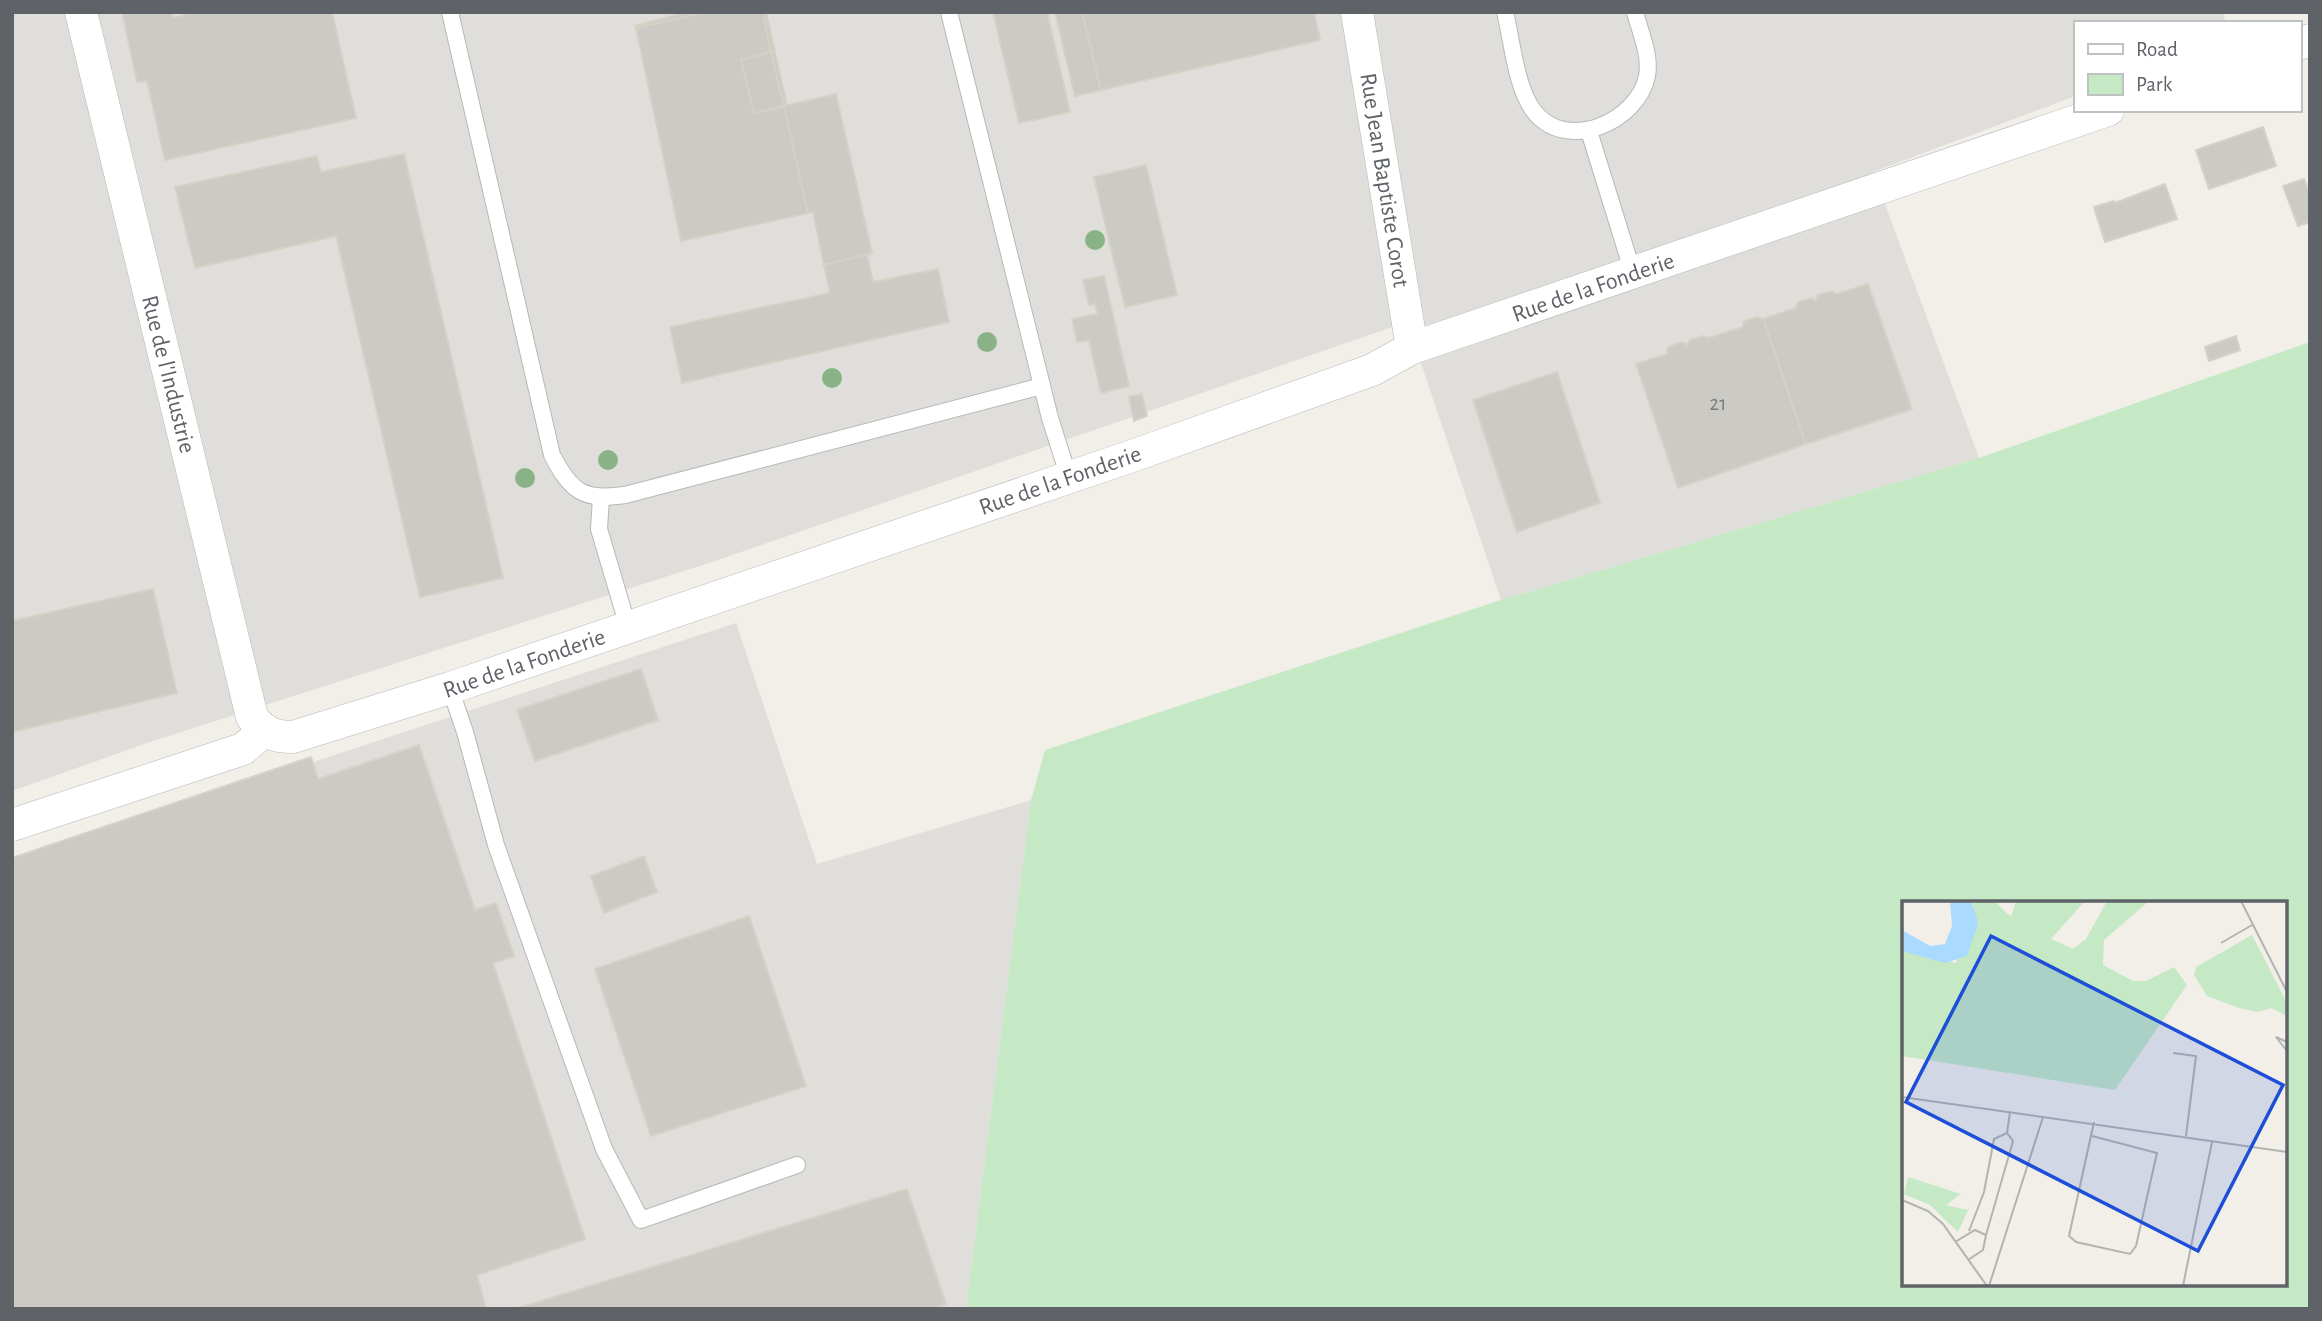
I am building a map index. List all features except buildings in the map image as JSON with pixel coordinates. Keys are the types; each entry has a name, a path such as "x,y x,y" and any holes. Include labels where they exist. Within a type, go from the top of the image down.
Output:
{"street":[{"name":"Rue de l'Industrie","path":"81,12 252,718 265,730"},
{"name":"Rue Jean Baptiste Corot","path":"1357,12 1412,348"},
{"name":"Rue de la Fonderie","path":"265,730 279,737 293,737 450,688 1069,478 1371,370 1412,348 2102,112"},
{"path":"12,825 243,749 265,730"}],"lane":[{"path":"450,12 552,455 572,485 587,496 601,498 625,495 1042,386"},
{"path":"949,12 1042,386 1069,478"},
{"path":"1505,12 1525,96 1535,113 1550,126 1565,131 1589,131 1610,122 1624,112 1639,93 1647,76 1646,52 1635,12"},
{"path":"1589,131 1633,273"},
{"path":"601,498 599,529 628,627"},
{"path":"450,688 496,845 604,1149 641,1220 797,1165"}],"shaded area":[{"path":"12,12 2223,12 2225,21 2074,21 2074,96 1873,172 1979,458 1501,600 1407,322 715,561 150,742 12,791"},
{"path":"736,623 817,864 1031,800 966,1309 12,1309 12,861"}],"green space":[{"path":"2310,342 2310,1309 966,1309 1031,800 1045,750 1501,600 1979,458"}]}
